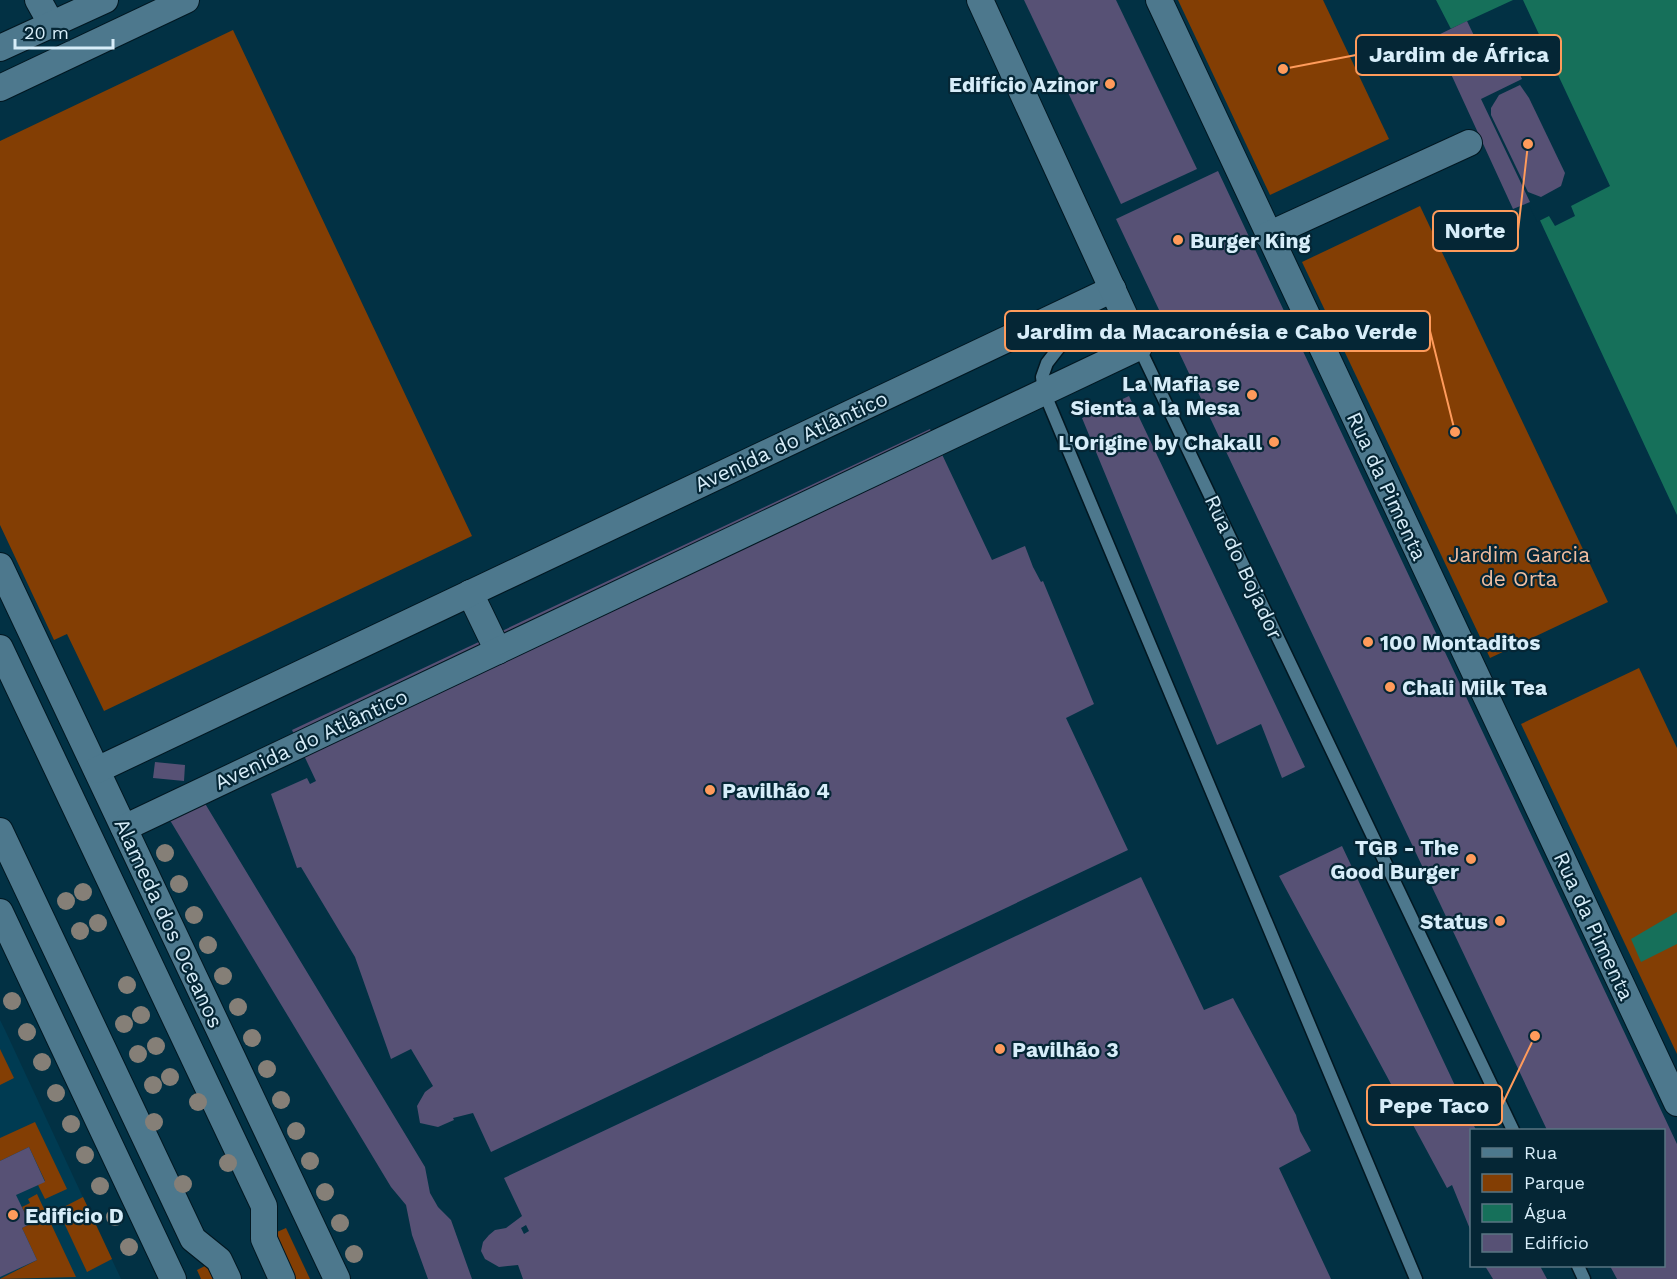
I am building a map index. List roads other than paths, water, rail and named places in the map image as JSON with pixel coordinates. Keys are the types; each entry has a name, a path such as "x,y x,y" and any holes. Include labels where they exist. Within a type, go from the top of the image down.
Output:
{"street":[{"path":"38,0 52,25"},
{"path":"0,88 186,0"},
{"name":"Rua do Bojador","path":"980,0 1106,292 1139,346"},
{"name":"Rua da Pimenta","path":"1159,0 1677,1103"},
{"path":"0,48 100,1"},
{"path":"1268,235 1469,143"},
{"name":"Avenida do Atlântico","path":"97,770 1106,292"},
{"name":"Avenida do Atlântico","path":"124,828 1139,346"},
{"name":"Alameda dos Oceanos","path":"0,566 337,1279"},
{"path":"470,593 498,651"},
{"name":"Alameda dos Oceanos","path":"0,648 264,1206 264,1239 282,1279"},
{"path":"0,831 193,1239 219,1260 228,1279"},
{"path":"0,912 173,1279"}],"lane":[{"path":"1106,292 1047,363 1042,377 1044,392 1416,1279"},
{"name":"Rua do Bojador","path":"1139,346 1512,1129"}],"water":[{"path":"1436,0 1677,0 1677,515 1451,29"},
{"path":"1677,912 1677,944 1641,962 1631,939"}],"place":[{"name":"Jardim de África","path":"1283,69"},
{"name":"Edifício Azinor","path":"1110,84"},
{"name":"Norte","path":"1528,144"},
{"name":"Burger King","path":"1178,240"},
{"name":"La Mafia se Sienta a la Mesa","path":"1252,395"},
{"name":"Jardim da Macaronésia e Cabo Verde","path":"1455,432"},
{"name":"L'Origine by Chakall","path":"1274,442"},
{"name":"100 Montaditos","path":"1368,642"},
{"name":"Chali Milk Tea","path":"1390,687"},
{"name":"Pavilhão 4","path":"710,790"},
{"name":"TGB - The Good Burger","path":"1471,859"},
{"name":"Status","path":"1500,921"},
{"name":"Pepe Taco","path":"1535,1036"},
{"name":"Pavilhão 3","path":"1000,1049"},
{"name":"Edificio D","path":"13,1215"}],"park label":[{"name":"Jardim Garcia de Orta","path":"1519,566"}]}
